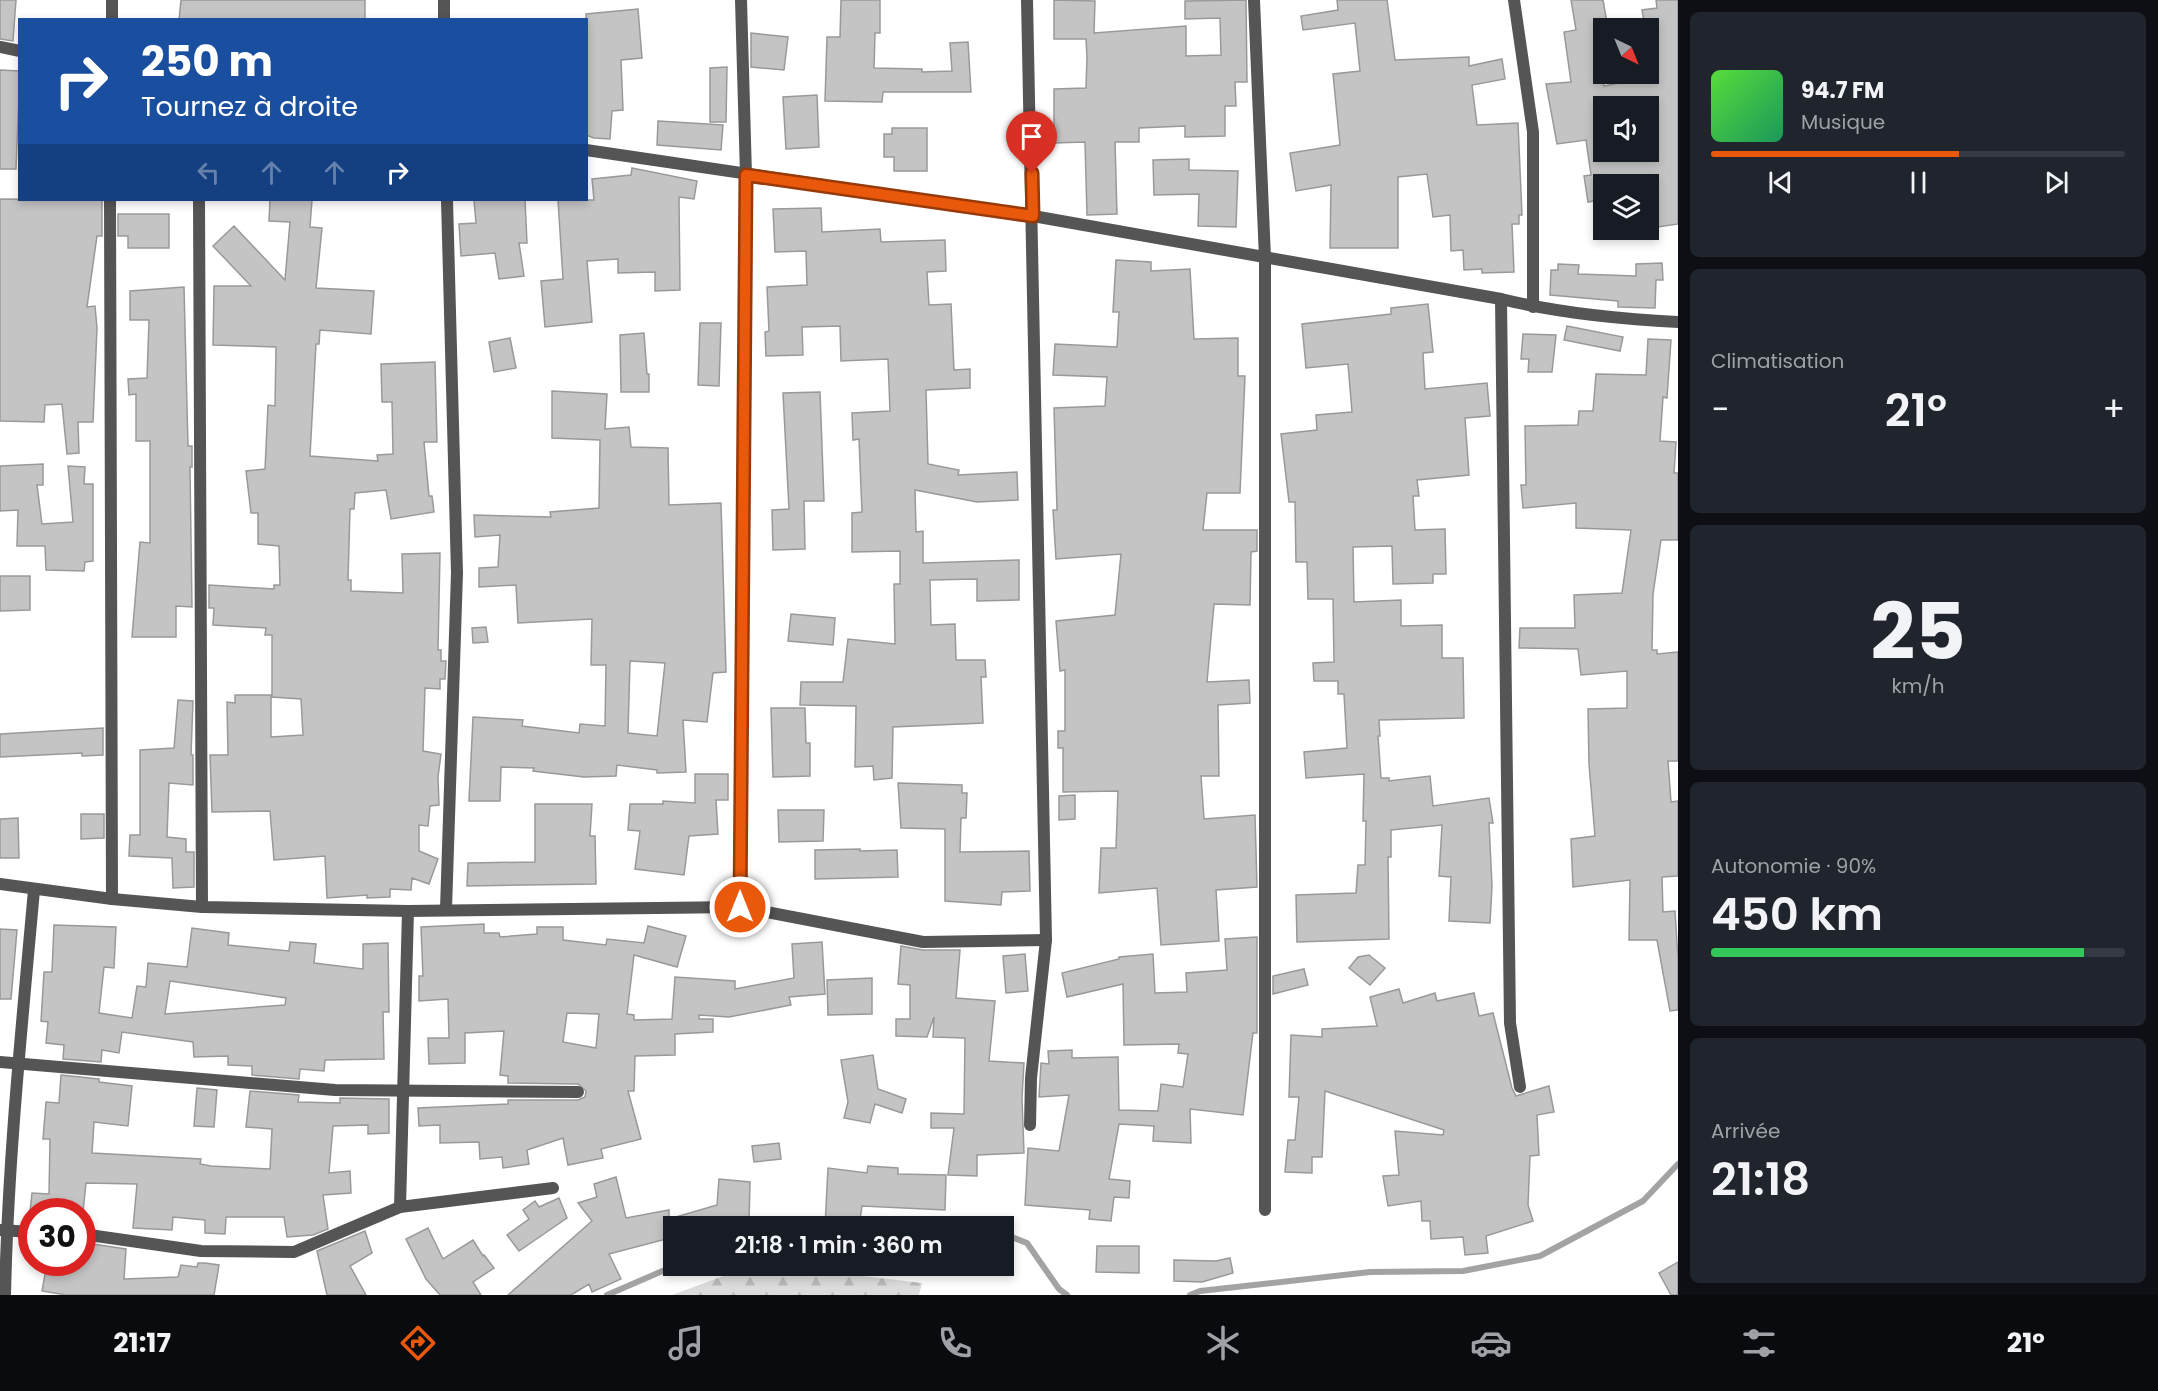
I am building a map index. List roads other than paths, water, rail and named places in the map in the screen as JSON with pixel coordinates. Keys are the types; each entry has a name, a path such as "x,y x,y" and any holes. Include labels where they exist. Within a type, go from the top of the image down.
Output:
{"street":[{"path":"112,0 112,18"},
{"path":"444,0 444,18"},
{"path":"740,907 746,175 741,0"},
{"path":"1027,0 1046,940 1031,1078 1030,1125"},
{"path":"1254,0 1264,258 1265,1210"},
{"path":"1514,0 1533,132 1533,307"},
{"path":"0,47 18,51"},
{"path":"588,150 1033,216 1501,299 1533,307 1619,319 1678,322"},
{"path":"110,201 112,899"},
{"path":"199,201 202,907"},
{"path":"446,909 457,573 447,201"},
{"path":"1501,299 1510,1023 1520,1087"},
{"path":"0,884 112,899 202,907 408,911 740,907 923,942 1046,940"},
{"path":"5,1295 3,1231 34,890"},
{"path":"400,1207 408,911"},
{"path":"0,1062 335,1090 578,1092"},
{"path":"96,1236 201,1251 294,1252 400,1207 553,1188"},
{"path":"3,1231 18,1232"}],"waterway":[{"path":"1190,1295 1200,1291 1370,1272 1463,1271 1540,1256 1643,1201 1678,1164"},
{"path":"1014,1238 1027,1243 1059,1289 1067,1295"},
{"path":"607,1295 663,1271"}]}
